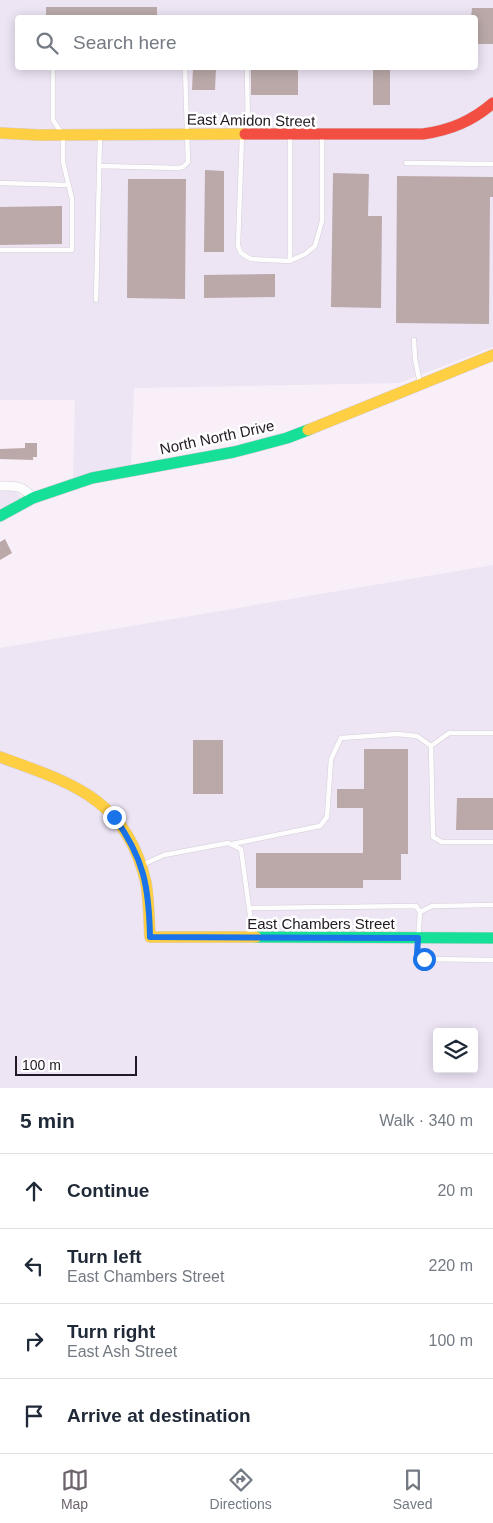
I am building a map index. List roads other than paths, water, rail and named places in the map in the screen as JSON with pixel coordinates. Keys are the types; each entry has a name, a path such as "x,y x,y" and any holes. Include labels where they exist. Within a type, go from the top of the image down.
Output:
{"street":[{"name":"East Amidon Street","path":"0,132 63,135 399,136 433,133 464,124 493,103"},
{"name":"North North Drive","path":"0,516 33,498 92,478 265,444 332,420 493,355"},
{"path":"0,486 26,489 33,498"},
{"path":"0,757 48,774 73,786 102,804 122,829 140,865"},
{"name":"East Chambers Street","path":"140,865 148,898 150,937 493,938"}],"lane":[{"path":"0,250 72,250 72,199 63,162 63,135 53,120 53,70"},
{"path":"99,166 178,168 183,167 188,162 185,70"},
{"path":"247,70 238,246 242,253 251,259 290,262 315,246 322,221 322,135"},
{"path":"96,300 100,135"},
{"path":"290,135 290,262"},
{"path":"406,163 493,164"},
{"path":"0,183 68,185"},
{"path":"414,340 414,359 420,384"},
{"path":"431,746 449,733 493,733"},
{"path":"232,844 320,826 327,817 331,759 341,738 397,734 417,736 431,746"},
{"path":"431,746 434,837 442,842 493,842"},
{"path":"140,865 164,855 228,842 241,849 253,937"},
{"path":"420,912 432,906 493,905"},
{"path":"250,908 416,906 420,912 417,955 424,959 493,960"}]}
